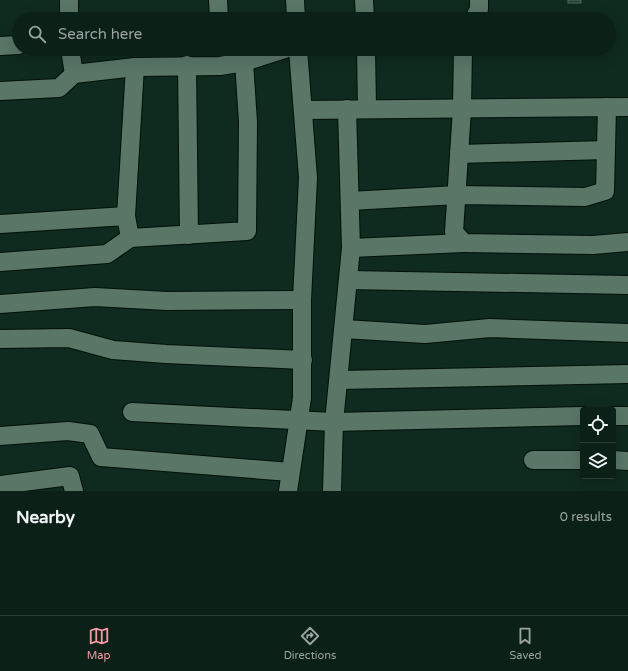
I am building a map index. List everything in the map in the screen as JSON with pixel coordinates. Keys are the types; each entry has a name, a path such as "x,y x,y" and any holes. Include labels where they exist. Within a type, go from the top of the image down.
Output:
{"street":[{"path":"69,0 69,12"},
{"path":"218,0 219,12"},
{"path":"294,0 295,12"},
{"path":"364,0 365,12"},
{"path":"477,12 479,0"},
{"path":"0,46 12,45"},
{"path":"71,56 74,74"},
{"path":"0,91 59,88 74,74 135,67 187,65 220,57 244,62 263,56"},
{"path":"288,491 302,398 302,300 308,178 299,56"},
{"path":"366,56 367,108"},
{"path":"464,56 454,232 464,243"},
{"path":"0,262 107,254 130,238 247,230 248,122 244,62"},
{"path":"187,65 189,234"},
{"path":"130,238 126,216 135,67"},
{"path":"350,201 457,195 585,197 605,191 607,107"},
{"path":"303,110 367,108 628,107"},
{"path":"332,491 334,422 340,380 351,248 347,109"},
{"path":"459,154 606,150"},
{"path":"0,224 126,216"},
{"path":"351,248 464,243 593,245 628,242"},
{"path":"348,280 628,285"},
{"path":"0,304 95,297 166,300 302,300"},
{"path":"344,330 425,334 490,328 628,333"},
{"path":"0,339 69,338 113,350 166,354 303,360"},
{"path":"340,380 628,374"},
{"path":"132,412 299,419 334,422 580,416"},
{"path":"616,416 628,416"},
{"path":"0,436 68,431 90,434 101,457 290,472"},
{"path":"533,460 580,460"},
{"path":"616,460 628,461"},
{"path":"0,485 70,476 74,491"}],"building":[{"path":"568,0 581,0 581,3 568,3"}]}
